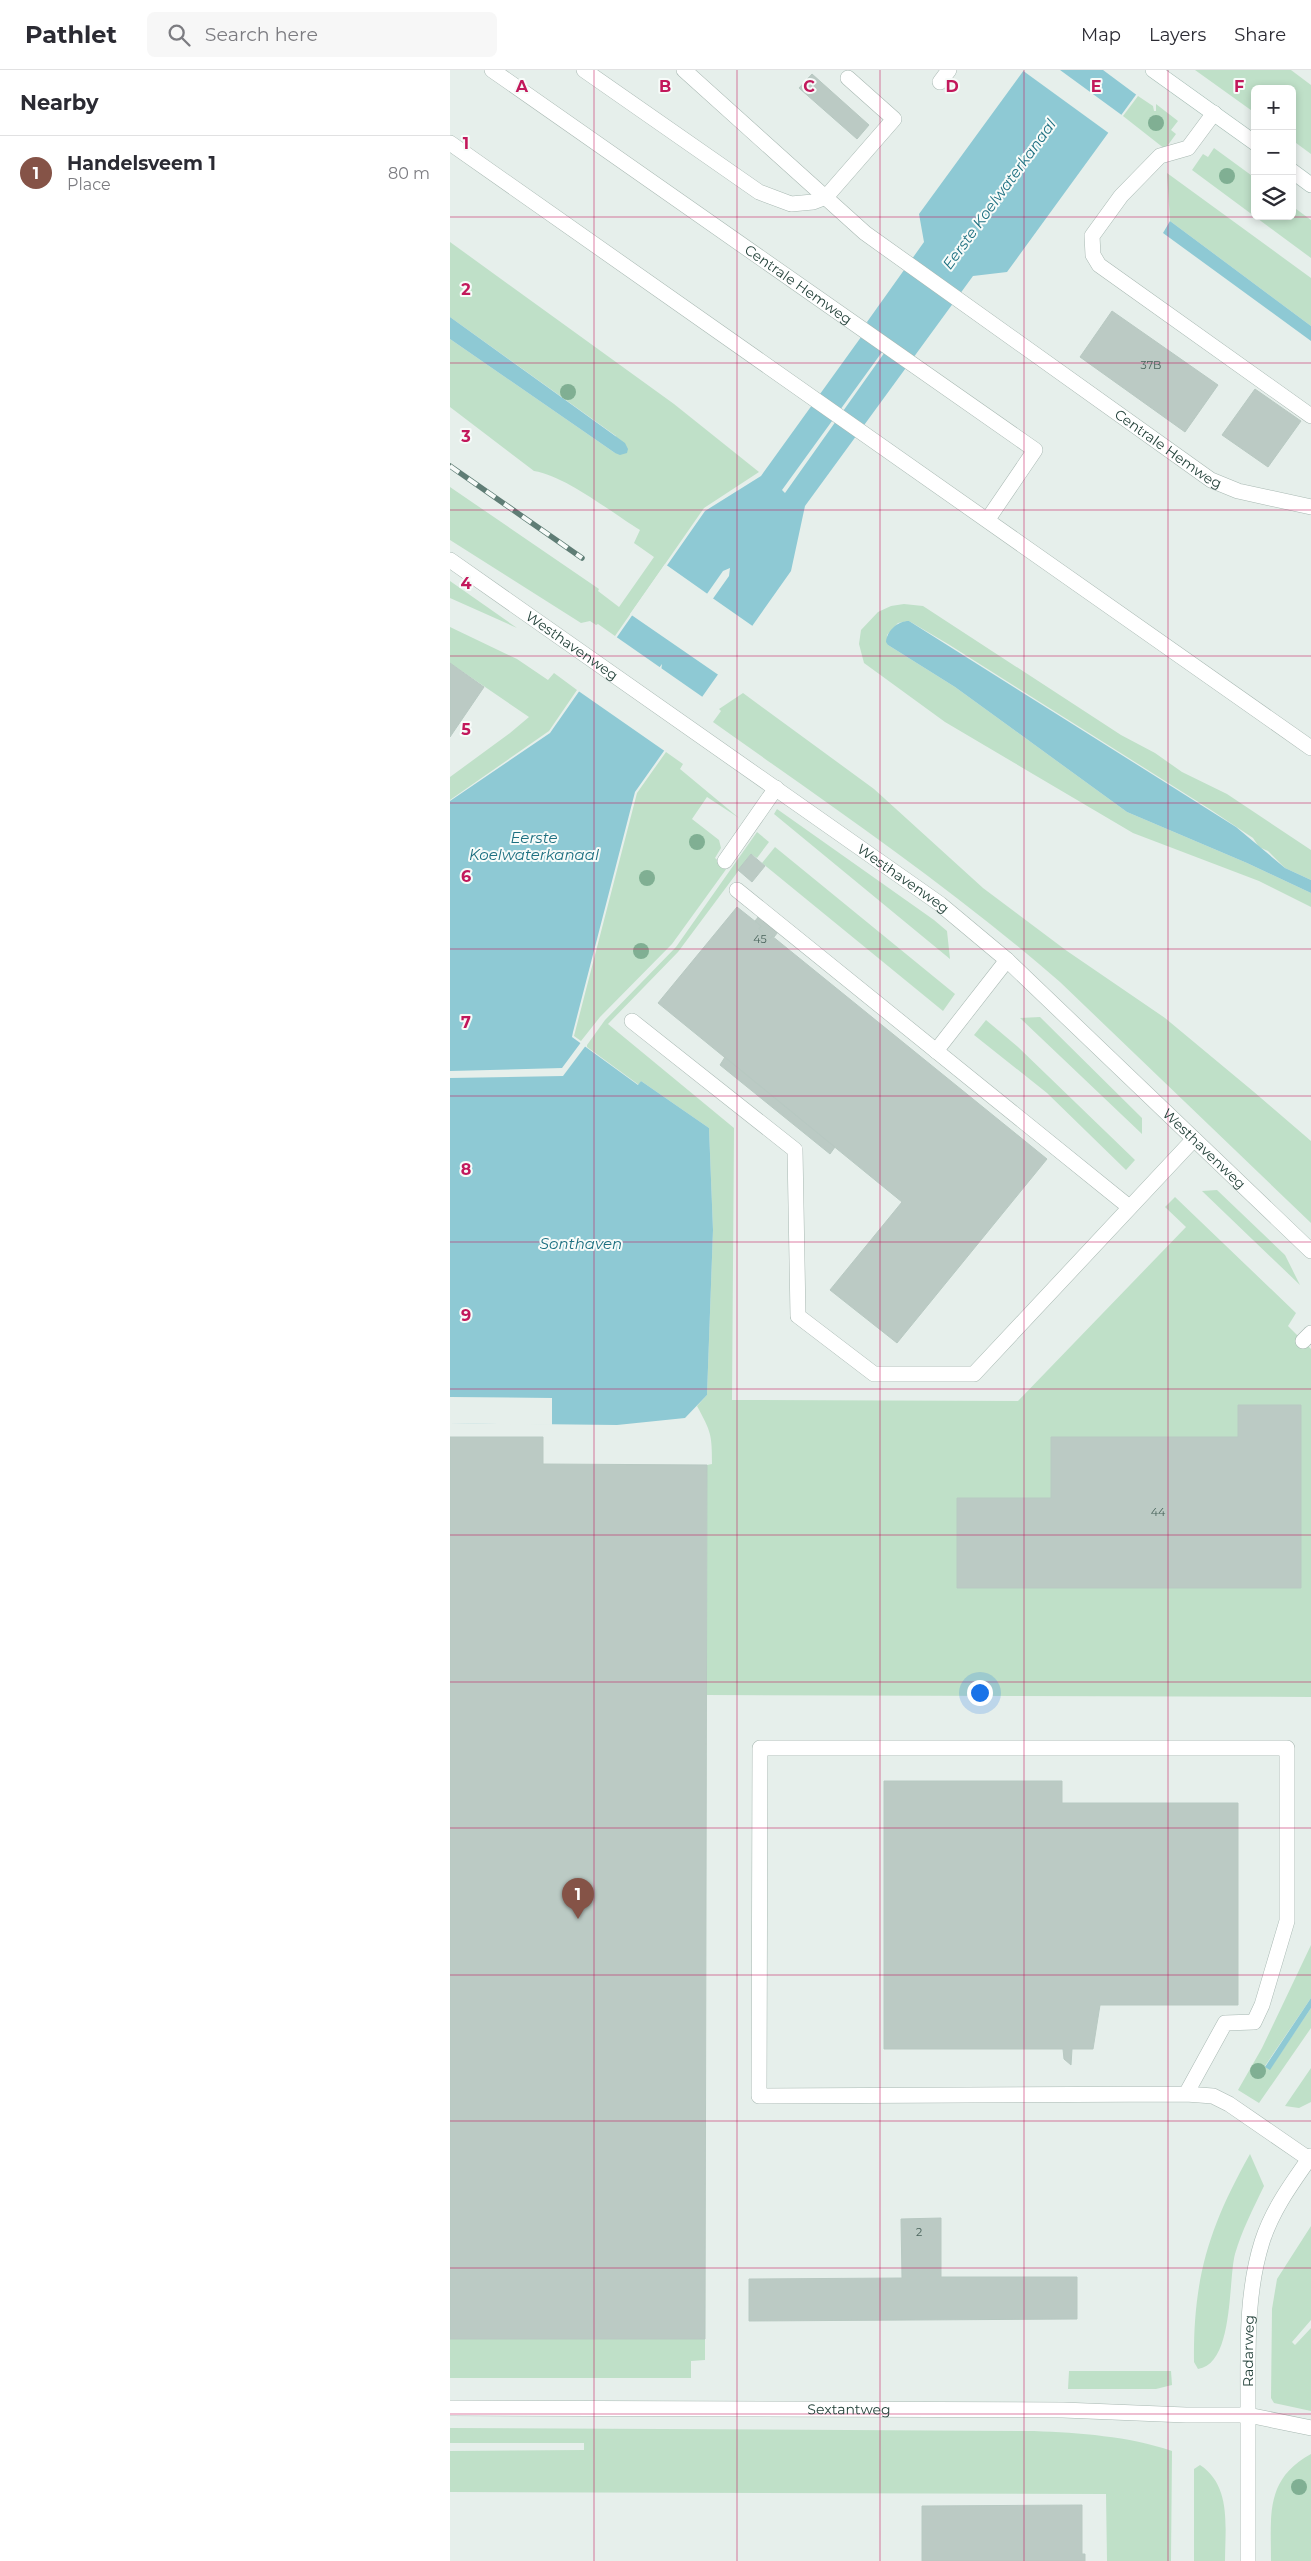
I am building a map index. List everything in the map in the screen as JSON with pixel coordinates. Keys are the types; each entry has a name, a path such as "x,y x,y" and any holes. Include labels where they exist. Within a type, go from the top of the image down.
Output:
{"street":[{"name":"Centrale Hemweg","path":"492,70 1035,450 988,519"},
{"path":"584,70 759,192 791,204 813,202 826,197 894,119 848,78"},
{"name":"Centrale Hemweg","path":"684,70 865,233 1211,480 1238,491 1311,507"},
{"path":"1154,71 1251,140"},
{"path":"1214,114 1188,148 1160,156 1120,196 1095,230 1091,244 1096,260 1107,271 1311,416"},
{"path":"450,143 988,519 1311,748"},
{"path":"1296,174 1311,184"},
{"name":"Westhavenweg","path":"450,560 940,904 1008,960 1311,1251"},
{"path":"725,861 776,788"},
{"path":"736,890 1128,1206"},
{"path":"936,1051 1008,960"},
{"path":"632,1021 795,1150 798,1316 874,1374 974,1374 1128,1206 1194,1139"},
{"path":"1186,2094 1225,2023 1254,2022 1262,2005 1287,1921 1287,1748 760,1748 759,2096 1186,2094 1213,2096 1229,2104 1310,2158"},
{"name":"Radarweg","path":"1248,2561 1250,2318 1258,2258 1269,2226 1282,2198 1310,2158"},
{"name":"Sextantweg","path":"450,2408 1063,2410 1186,2416 1248,2416 1311,2428"}],"green space":[{"path":"1195,70 1291,70 1311,85 1311,154 1296,143 1296,85 1251,85 1251,110"},
{"path":"1138,96 1153,106 1154,111 1156,111 1156,104 1178,121 1171,130 1176,134 1165,149 1123,116"},
{"path":"1214,148 1251,175 1251,214 1192,170 1203,154 1208,157"},
{"path":"1167,173 1311,278 1311,326 1170,221"},
{"path":"1296,209 1311,220 1311,258 1260,220 1296,220"},
{"path":"450,242 674,404 759,472 704,508 615,636 598,624 596,625 590,621 581,623 450,540 450,487 599,589 598,591 619,607 654,557 634,543 640,530 574,487 547,474 534,471 450,407 450,339 615,453 616,436 450,317"},
{"path":"450,581 517,628 450,598"},
{"path":"904,604 923,606 1121,735 1155,753 1182,772 1227,794 1311,850 1311,880 1285,868 1268,851 1259,847 1253,838 1211,810 909,621 898,623 887,635 888,645 955,687 1127,812 1247,863 1311,893 1311,907 1259,881 1133,833 945,722 864,663 859,644 861,630 878,612 891,606"},
{"path":"450,627 517,659 548,680 554,673 577,690 549,731 450,800 450,777 529,717 450,663"},
{"path":"743,693 874,789 983,888 1067,951 1165,1018 1311,1141 1311,1223 1060,982 1019,947 890,848 713,722 721,711 719,709"},
{"path":"666,752 683,764 680,769 739,818 707,797 692,819 719,840 721,848 715,858 727,868 672,944 600,1017 581,1041 574,1036 637,793"},
{"path":"777,809 947,931 950,959 774,814"},
{"path":"757,832 769,842 757,858 751,854 678,952 608,1024 734,1128 732,1400 1018,1401 1186,1227 1165,1207 1175,1197 1296,1313 1288,1326 1311,1349 1311,1697 707,1695 707,1465 712,1464 712,1454 710,1434 697,1406 707,1395 713,1230 709,1128 641,1081 639,1085 587,1047 587,1045 605,1020 676,947"},
{"path":"775,847 955,994 943,1011 762,863"},
{"path":"1040,1017 1142,1118 1142,1134 1020,1018"},
{"path":"986,1020 1018,1047 1135,1160 1126,1170 1047,1093 974,1035"},
{"path":"1217,1190 1285,1255 1300,1285 1202,1191"},
{"path":"1311,1945 1311,1998 1265,2066 1270,2069 1311,2008 1311,2028 1259,2103 1238,2090 1262,2048"},
{"path":"1311,2068 1311,2102 1299,2108 1285,2106"},
{"path":"1250,2154 1264,2186 1244,2228 1235,2254 1224,2338 1218,2353 1210,2364 1198,2369 1194,2362 1194,2332 1200,2279 1206,2254 1224,2205"},
{"path":"1311,2226 1311,2320 1292,2342 1295,2345 1311,2328 1311,2411 1274,2403 1271,2398 1272,2309 1277,2279"},
{"path":"450,2339 705,2339 705,2360 691,2361 691,2378 450,2378"},
{"path":"1069,2371 1171,2371 1172,2385 1156,2389 1068,2389"},
{"path":"450,2428 1034,2431 1086,2434 1138,2442 1172,2451 1171,2561 1107,2561 1106,2494 450,2492 450,2451 584,2450 584,2443 450,2443"},
{"path":"1311,2454 1311,2561 1271,2561 1272,2514 1278,2487 1285,2475 1296,2464"},
{"path":"1200,2465 1210,2474 1222,2496 1226,2522 1225,2561 1194,2561 1194,2469"}],"water":[{"path":"1024,70 1154,70 1007,272 973,276 805,506 791,571 635,792 572,1037 638,1085 641,1081 709,1128 713,1230 707,1395 685,1418 617,1425 450,1423 450,801 550,733 705,511 761,476 869,326 867,322 924,242 919,214","holes":["890,341 892,342 785,493 782,490","730,568 729,576 680,645 674,641 723,571","662,664 661,671 626,722 621,718"]},
{"path":"1170,221 1311,326 1311,341 1163,233"},
{"path":"450,317 625,443 628,449 627,453 620,455 615,453 450,339"},
{"path":"909,621 1236,827 1285,868 1311,880 1311,893 1247,863 1127,812 955,687 888,645 886,642 891,631 900,623"},
{"path":"1311,1998 1311,2008 1270,2070 1265,2067"}],"pier":[{"path":"1022,70 1060,70 1123,116 1110,134"},
{"path":"1103,70 1156,70 1138,96"},
{"path":"665,564 709,595 677,642 711,597 754,627 720,676 630,614"},
{"path":"615,636 704,698 666,752 577,690"},
{"path":"582,1041 587,1044 563,1076 450,1078 450,1071 562,1068"},
{"path":"450,1397 552,1398 552,1425 450,1423"}],"building":[{"path":"812,74 869,125 857,139 799,88"},
{"path":"1112,311 1218,385 1185,432 1080,357"},
{"path":"1255,389 1301,421 1268,467 1222,435"},
{"path":"450,663 484,687 450,737"},
{"path":"751,854 765,866 752,882 738,870"},
{"path":"737,907 761,926 759,929 770,939 772,936 1047,1159 897,1343 830,1290 902,1202 658,1003"},
{"path":"759,916 778,932 774,937 772,936 770,939 759,929 761,926 755,921"},
{"path":"725,1057 835,1147 830,1154 720,1065"},
{"path":"1238,1405 1301,1405 1301,1588 957,1588 957,1498 1051,1498 1051,1437 1238,1437"},
{"path":"450,1437 543,1437 543,1464 707,1465 705,2339 450,2339"},
{"path":"884,1781 1062,1781 1062,1803 1238,1803 1238,2005 1100,2005 1093,2049 1072,2049 1071,2065 1064,2059 1063,2049 884,2049"},
{"path":"941,2218 941,2277 1077,2277 1077,2319 749,2321 749,2279 902,2278 901,2219"},
{"path":"1082,2505 1082,2554 1085,2554 1085,2561 922,2561 922,2506"}],"railway":[{"path":"450,466 582,558"}],"place":[{"name":"Handelsveem 1","path":"578,1919"}],"water label":[{"name":"Eerste Koelwaterkanaal","path":"999,194"},
{"name":"Eerste Koelwaterkanaal","path":"534,846"},
{"name":"Sonthaven","path":"581,1243"}]}
